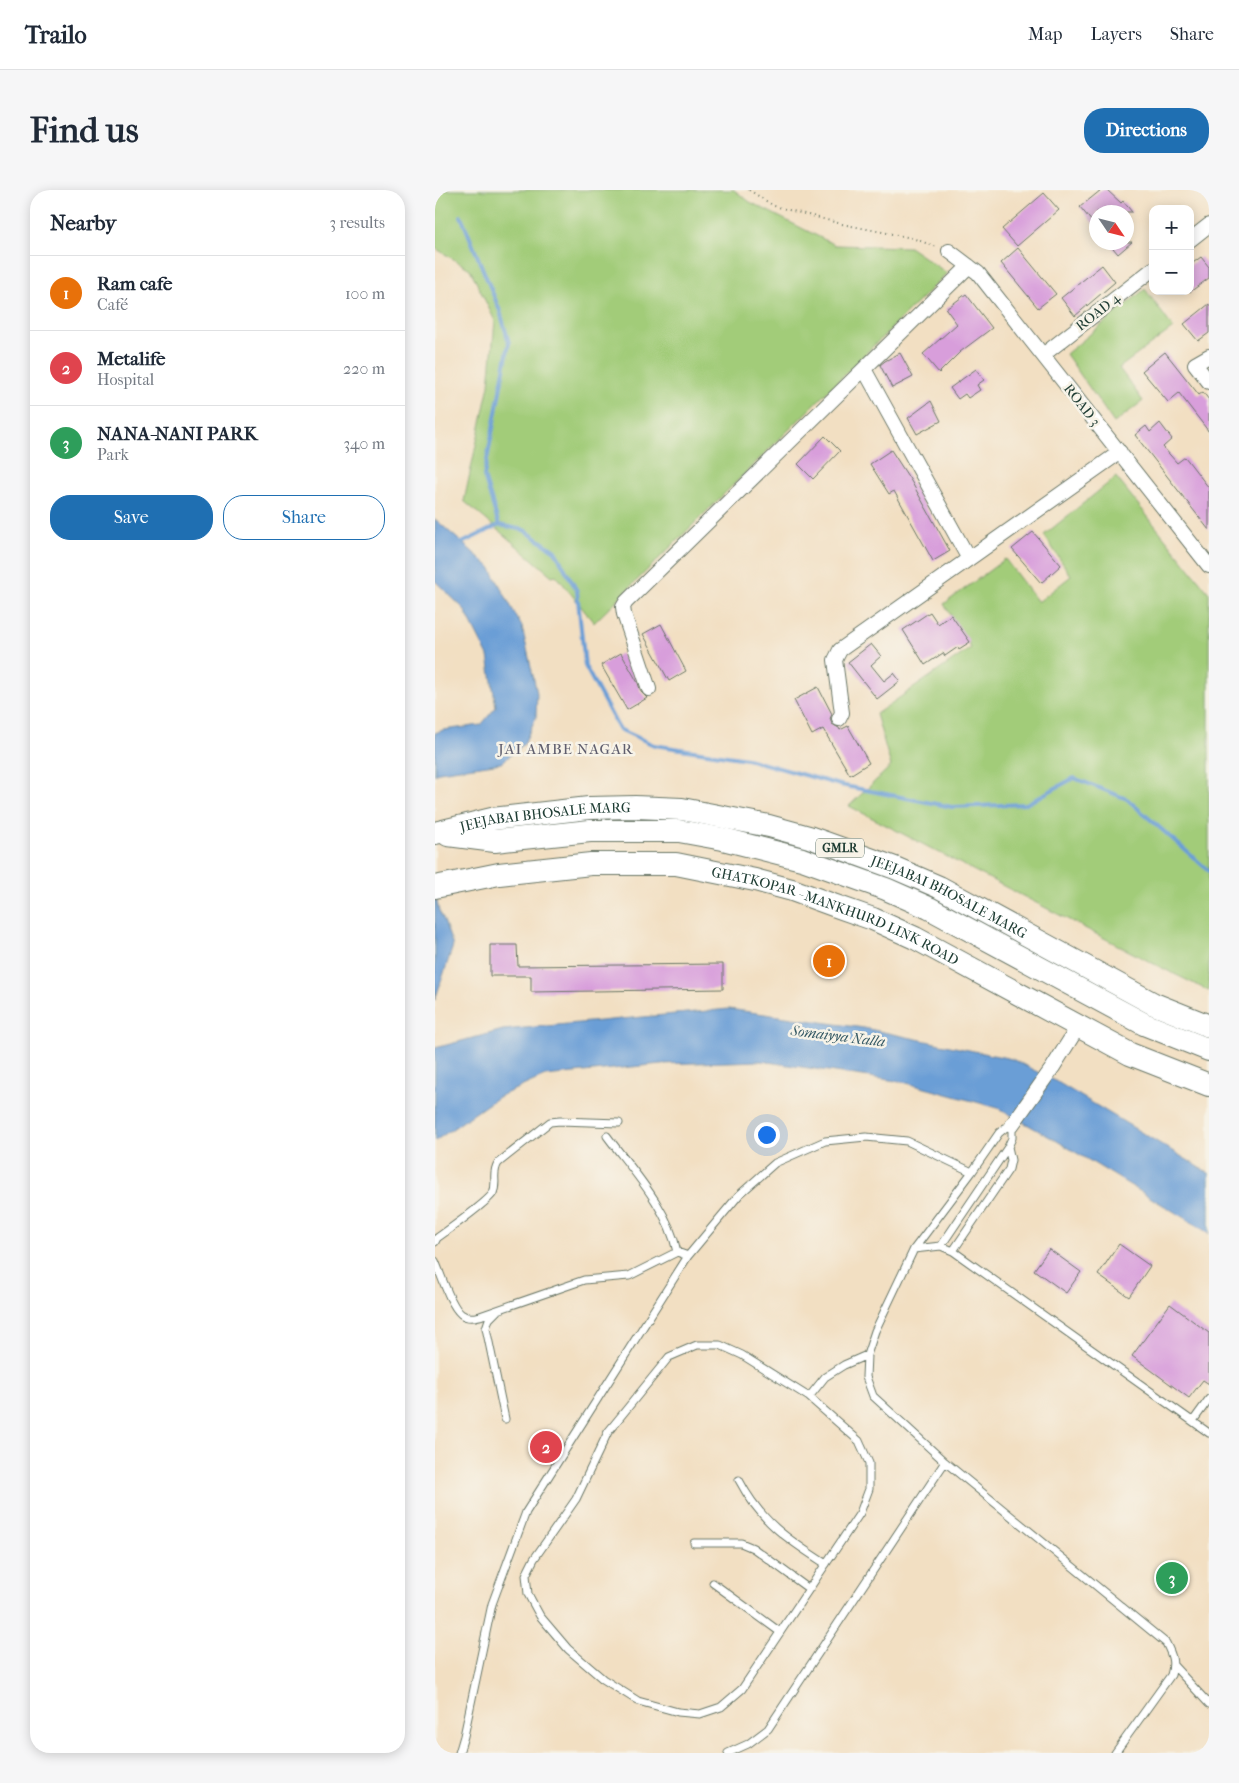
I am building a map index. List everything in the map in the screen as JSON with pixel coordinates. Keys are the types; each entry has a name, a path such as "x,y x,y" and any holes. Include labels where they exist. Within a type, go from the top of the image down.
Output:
{"highway":[{"name":"JEEJABAI BHOSALE MARG","path":"436,833 492,819 589,808 635,807 682,809 769,826 809,837 895,868 939,888 1154,1004 1209,1026"},
{"path":"436,833 495,841 590,831 679,832 763,848 802,858 886,889 929,908 1145,1024 1209,1050"},
{"name":"GHATKOPAR - MANKHURD LINK ROAD","path":"442,885 499,874 546,868 634,863 676,864 755,880 792,890 915,938 1130,1054 1209,1085"}],"street":[{"path":"1194,237 1209,225"},
{"name":"ROAD 3","path":"949,251 978,273 1209,566"},
{"path":"649,689 624,614 623,607 626,602 969,266"},
{"name":"ROAD 4","path":"1043,355 1149,272"},
{"path":"1209,356 1195,364 1209,382"},
{"path":"864,369 969,559"},
{"path":"839,719 842,713 835,660 840,650 1120,452"},
{"path":"1014,1122 1053,1068 1078,1027"}],"lane":[{"path":"435,1242 442,1234 493,1194 495,1184 494,1169 498,1162 550,1122 619,1123"},
{"path":"941,1246 1008,1147 1012,1138 1014,1122"},
{"path":"1014,1122 999,1133 914,1249 875,1332 867,1355 866,1377 873,1396 945,1462 1166,1643 1173,1658 1174,1666 1171,1675 1115,1753"},
{"path":"607,1136 656,1203 674,1239 677,1252"},
{"path":"459,1753 492,1604 526,1512 688,1256 739,1196 775,1163 825,1141 866,1137 907,1141 972,1172"},
{"path":"953,1251 1009,1169 1011,1160 1008,1147"},
{"path":"914,1249 941,1246 953,1251 1209,1433"},
{"path":"435,1261 455,1307 462,1315 472,1318 584,1280 629,1276 677,1252 688,1256"},
{"path":"499,1310 489,1320 486,1328 505,1419"},
{"path":"697,1345 720,1345 742,1355 809,1397 859,1442 869,1463 869,1489 860,1512 825,1564 742,1689 721,1707 701,1714 678,1712 639,1701 603,1679 568,1649 540,1616 528,1594 526,1575 534,1560 576,1499 608,1432 669,1357 697,1345"},
{"path":"809,1397 825,1377 844,1365 867,1355"},
{"path":"1193,1421 1209,1399"},
{"path":"728,1753 748,1744 768,1729 945,1462"},
{"path":"739,1480 749,1500 769,1522 789,1541 825,1564"},
{"path":"694,1543 741,1543 753,1548 809,1589"},
{"path":"713,1583 780,1632"},
{"path":"1174,1666 1209,1704"}],"path":[{"path":"749,190 774,206 842,224 912,238 949,251"}],"green space":[{"path":"435,190 734,190 750,202 835,245 909,247 947,273 594,623 556,575 552,576 464,501 489,385 495,321 470,269 435,248"},
{"path":"1145,289 1173,328 1119,368 1143,401 1114,423 1066,354"},
{"path":"1116,477 1209,593 1209,991 849,806 891,766 876,714 971,648 944,604 1005,559 1038,602 1071,576 1044,535"}],"water":[{"path":"435,519 490,567 522,627 537,693 536,717 524,744 501,763 439,772 435,775 435,733 443,730 481,725 496,707 488,656 464,609 435,581"},
{"path":"435,892 439,911 453,946 435,1000"},
{"name":"Somaiyya Nalla","path":"729,1009 864,1028 1012,1059 1059,1083 1209,1173 1209,1234 1057,1141 998,1108 903,1082 761,1061 661,1064 545,1076 498,1097 435,1141 435,1048 503,1030"}],"building":[{"path":"1101,190 1107,190 1121,203 1123,201 1126,205 1089,205 1089,218 1080,207"},
{"path":"1044,193 1059,210 1017,246 1002,229"},
{"path":"1018,248 1056,294 1038,308 1001,263"},
{"path":"1115,250 1123,250 1118,254"},
{"path":"1201,257 1209,267 1209,278 1194,289 1194,262"},
{"path":"1102,265 1115,282 1075,316 1061,298"},
{"path":"966,294 992,328 960,352 939,373 923,354 957,324 946,309"},
{"path":"1209,304 1209,333 1198,341 1184,324"},
{"path":"1165,352 1199,395 1203,392 1209,400 1209,432 1179,393 1168,402 1142,371"},
{"path":"900,353 913,377 892,388 880,365"},
{"path":"976,369 984,380 977,385 980,390 968,398 965,394 958,399 950,388"},
{"path":"931,401 941,421 917,434 908,418"},
{"path":"1160,423 1172,439 1163,447 1177,463 1185,457 1209,488 1209,530 1135,435 1146,426 1150,432"},
{"path":"825,436 840,451 813,479 798,464"},
{"path":"891,450 911,481 950,551 933,561 894,491 889,494 870,464"},
{"path":"1033,532 1061,565 1041,583 1012,549"},
{"path":"930,612 938,624 951,615 970,642 959,649 958,647 945,656 943,653 925,665 903,630"},
{"path":"661,624 686,671 669,681 643,634"},
{"path":"871,644 881,656 871,665 884,681 894,673 900,681 877,699 848,662"},
{"path":"621,653 641,692 647,698 627,710 601,665"},
{"path":"818,687 832,714 830,719 832,724 840,730 848,726 869,763 850,775 823,729 812,735 794,700"},
{"path":"490,945 517,945 518,966 723,964 723,989 531,992 531,976 490,976"},
{"path":"1119,1244 1150,1266 1129,1297 1098,1275"},
{"path":"1049,1249 1081,1272 1066,1293 1034,1270"},
{"path":"1170,1304 1209,1333 1209,1384 1203,1380 1189,1398 1132,1356"}],"waterway":[{"path":"461,216 500,311 509,343 484,476 499,525"},
{"path":"460,544 499,525 524,530 555,551 577,591 585,666 619,729 654,745 747,759 840,785 952,807 1026,804 1074,778 1127,799 1209,871"}],"place":[{"name":"Ram cafe","path":"829,961"},
{"name":"Metalife","path":"546,1447"},
{"name":"NANA-NANI PARK","path":"1172,1578"}],"district":[{"name":"JAI AMBE NAGAR","path":"566,749"}]}
